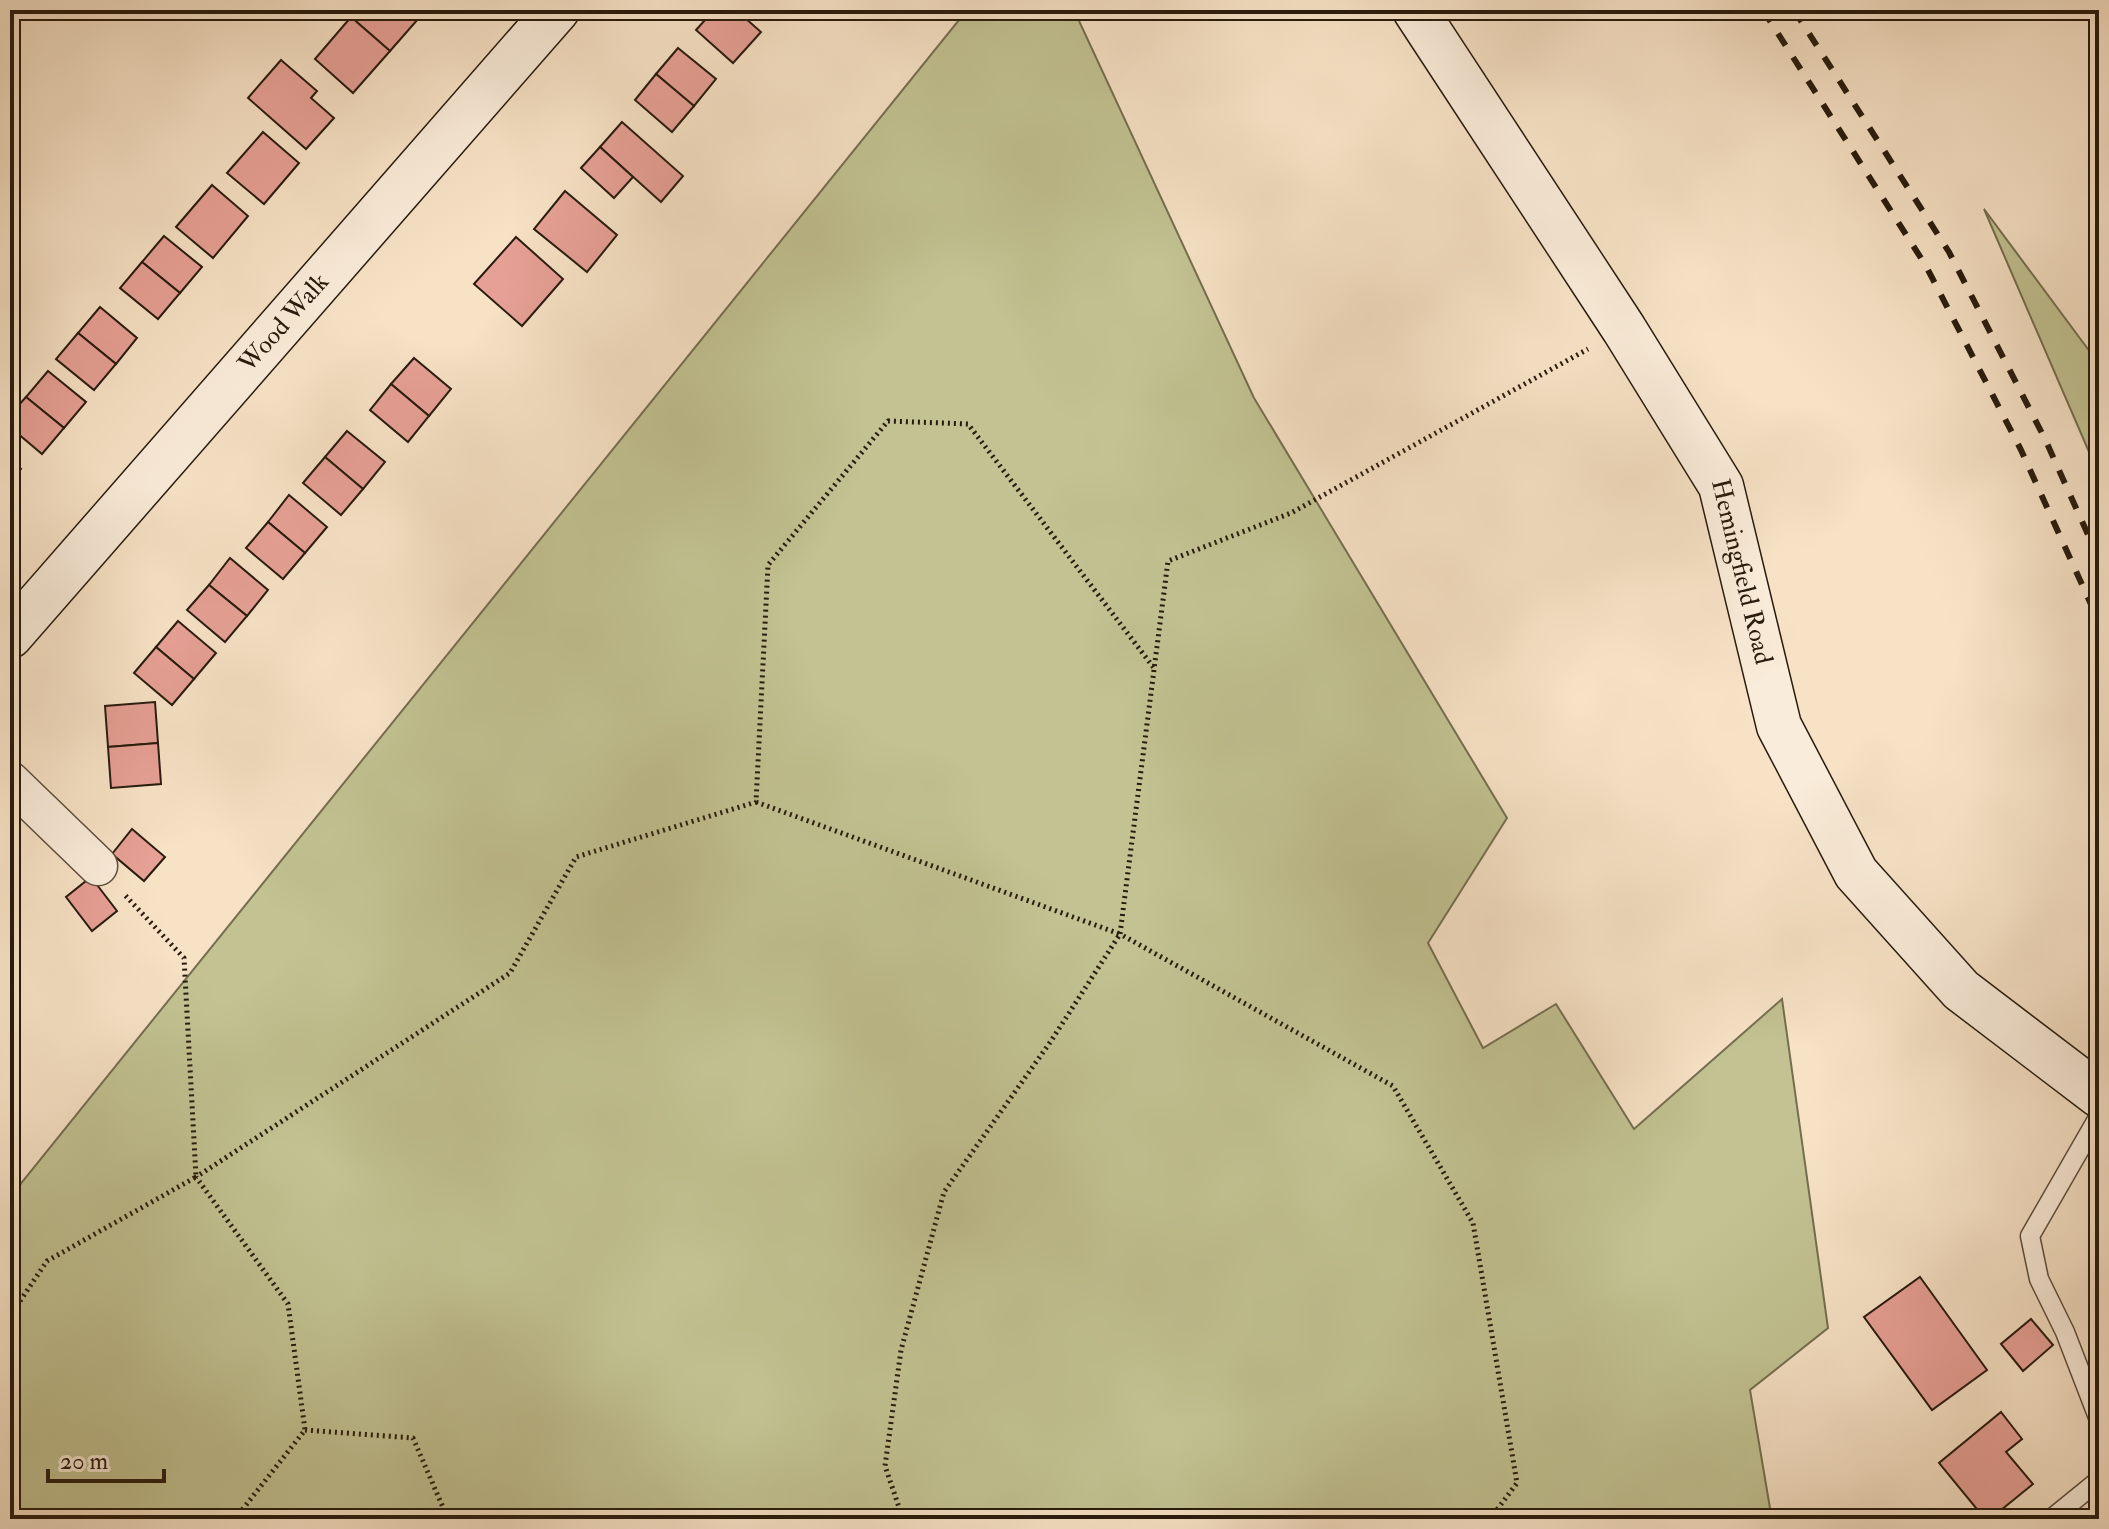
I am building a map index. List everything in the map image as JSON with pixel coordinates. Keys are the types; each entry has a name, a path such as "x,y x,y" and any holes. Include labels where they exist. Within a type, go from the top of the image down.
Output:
{"street":[{"name":"Wood Walk","path":"10,636 557,10"},
{"name":"Hemingfield Road","path":"1415,10 1624,329 1721,486 1779,726 1856,873 1961,990 2099,1095"},
{"path":"10,781 98,866"}],"lane":[{"path":"2099,1116 2030,1236 2039,1279 2065,1332 2099,1420"},
{"path":"2051,1519 2099,1480"}],"path":[{"path":"903,1519 885,1466 901,1350 944,1192 1051,1041 1120,934 1168,561 1291,513 1624,329"},
{"path":"756,802 768,565 888,421 968,424 1154,668"},
{"path":"10,1316 47,1261 196,1177 510,973 576,857 756,802 1120,934 1393,1086 1473,1223 1517,1483 1490,1519"},
{"path":"98,866 184,958 196,1177 288,1304 305,1430 235,1519"},
{"path":"305,1430 413,1438 448,1519"}],"green space":[{"path":"967,10 1074,10 1254,398 1507,818 1428,943 1483,1048 1556,1004 1634,1129 1782,999 1828,1328 1750,1390 1771,1514 1776,1519 10,1519 10,1197"},
{"path":"1984,209 2099,364 2099,475"}],"building":[{"path":"358,10 426,10 390,51 351,17"},
{"path":"714,10 736,10 761,32 733,63 696,30"},
{"path":"351,17 390,51 353,93 315,59"},
{"path":"678,48 716,79 694,106 656,74"},
{"path":"281,60 317,91 311,98 334,118 306,149 248,98"},
{"path":"656,74 694,106 672,132 635,100"},
{"path":"622,122 683,176 661,202 600,147"},
{"path":"263,132 299,163 264,204 227,173"},
{"path":"600,147 633,177 614,198 581,168"},
{"path":"212,185 248,216 213,258 176,227"},
{"path":"565,191 617,235 587,272 534,229"},
{"path":"164,236 202,267 180,293 142,262"},
{"path":"516,237 563,279 522,326 474,284"},
{"path":"142,262 180,293 158,319 120,288"},
{"path":"100,307 137,338 116,364 78,333"},
{"path":"78,333 116,364 94,390 56,359"},
{"path":"414,358 451,389 429,416 391,384"},
{"path":"48,371 86,402 64,428 26,397"},
{"path":"391,384 429,416 408,442 370,410"},
{"path":"26,397 64,428 42,454 10,427 10,415"},
{"path":"347,431 385,462 363,489 325,457"},
{"path":"325,457 363,489 341,515 303,483"},
{"path":"10,460 21,469 10,482"},
{"path":"289,495 327,527 305,553 268,522"},
{"path":"268,522 305,553 283,579 246,548"},
{"path":"230,558 268,590 247,616 209,585"},
{"path":"209,585 247,616 225,642 187,610"},
{"path":"178,621 216,653 194,679 156,647"},
{"path":"156,647 194,679 172,705 134,673"},
{"path":"155,702 158,743 108,747 105,706"},
{"path":"158,743 161,784 111,788 108,747"},
{"path":"132,829 165,857 144,881 112,854"},
{"path":"91,877 117,911 92,931 66,897"},
{"path":"10,885 13,885 15,927 10,927"},
{"path":"1920,1277 1987,1370 1932,1410 1864,1317"},
{"path":"2031,1319 2053,1345 2023,1371 2001,1344"},
{"path":"2001,1412 2022,1439 2006,1452 2033,1484 1990,1519 1985,1519 1939,1463"}],"railway":[{"path":"1763,10 1926,266 2021,450 2099,622"},
{"path":"1794,10 1949,252 2045,439 2099,559"}]}
